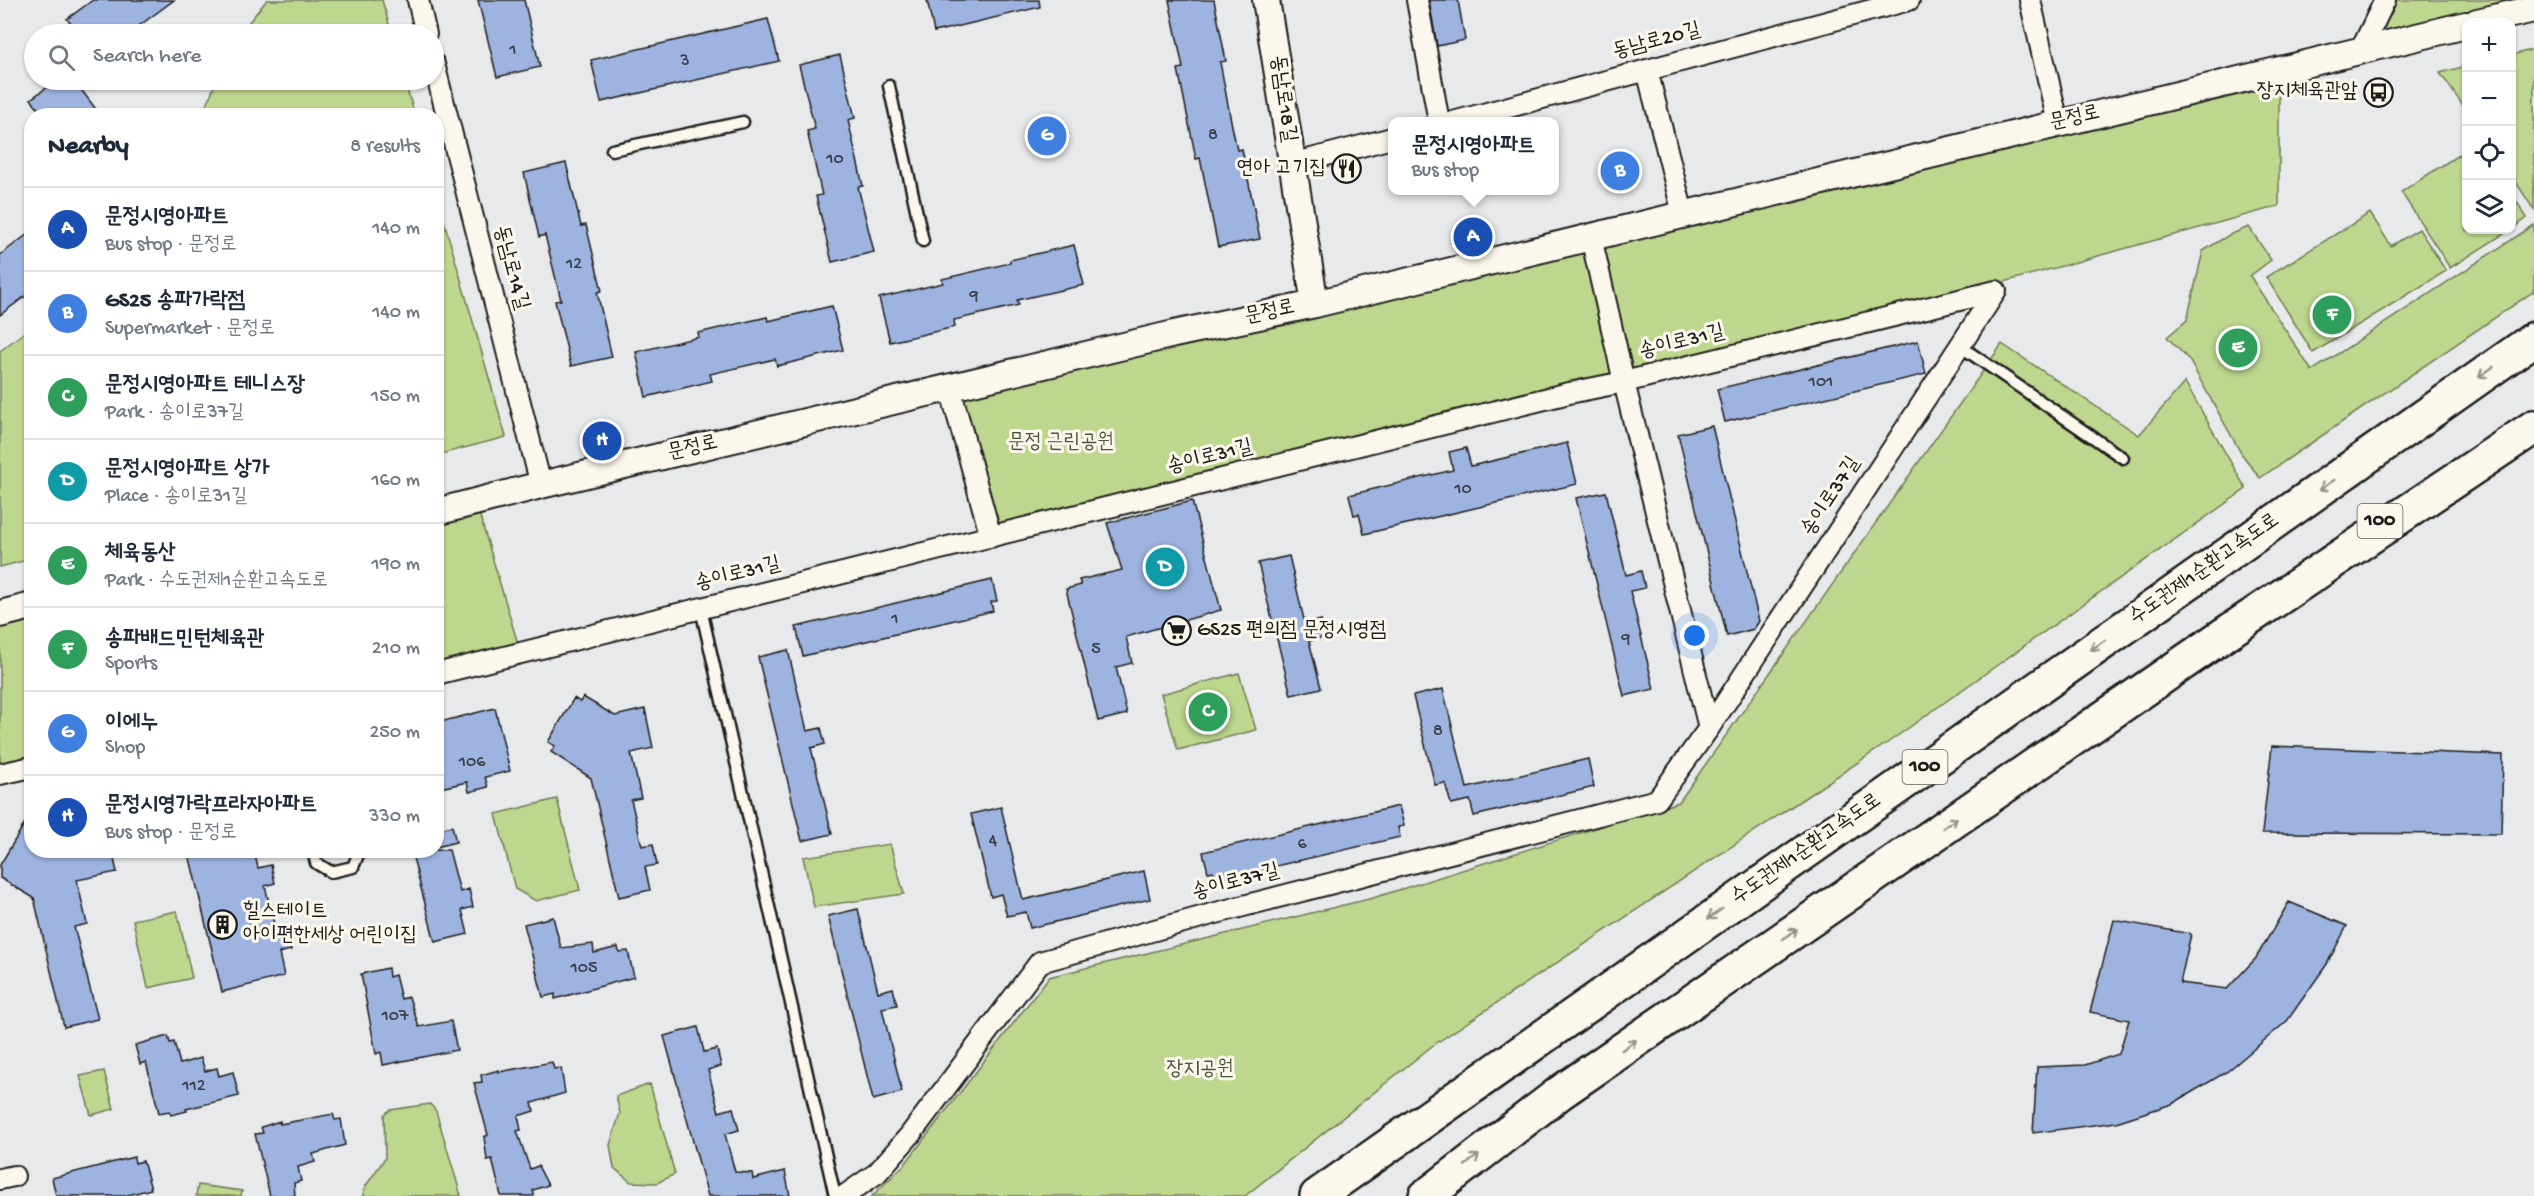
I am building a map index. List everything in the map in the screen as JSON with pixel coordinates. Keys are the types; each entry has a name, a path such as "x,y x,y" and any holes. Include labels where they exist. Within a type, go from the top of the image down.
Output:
{"highway":[{"name":"수도권제1순환고속도로","path":"1317,1196 2534,339"},
{"name":"100","path":"2225,634 2534,408"},
{"name":"100","path":"1426,1196 1561,1092 2225,634 2534,427"}],"street":[{"path":"418,0 424,24"},
{"name":"동남로18길","path":"1266,0 1315,304"},
{"path":"1417,0 1438,117"},
{"name":"동남로20길","path":"1472,117 1647,70 1857,7 1909,0"},
{"path":"2030,0 2058,123"},
{"path":"2361,50 2385,0"},
{"path":"2495,18 2534,9"},
{"name":"문정로","path":"444,510 1174,334 1315,304 2462,26"},
{"path":"1647,70 1683,214"},
{"name":"동남로14길","path":"441,90 541,485"},
{"path":"1292,164 1388,139"},
{"path":"1591,237 1709,728"},
{"name":"송이로31길","path":"444,672 1569,393 1624,382 1996,291"},
{"name":"송이로37길","path":"844,1196 877,1173 910,1135 1040,962 1212,914 1657,800 1709,728 1996,291"},
{"path":"950,388 991,537"},
{"path":"0,614 24,608"},
{"path":"0,774 24,769"}],"lane":[{"path":"889,86 923,241"},
{"path":"612,150 743,122"},
{"path":"1960,346 2123,458"},
{"path":"701,609 835,1196"},
{"path":"315,858 316,863 331,872 353,867 357,858"}],"green space":[{"path":"267,0 382,0 389,24 247,24"},
{"path":"2385,0 2534,0 2472,18 2462,18 2462,21 2361,50"},
{"path":"2534,49 2534,210 2516,182 2516,54"},
{"path":"2462,67 2462,104 2440,73"},
{"name":"문정 근린공원","path":"2279,80 2279,206 1993,285 996,530 959,397"},
{"path":"213,90 407,90 413,108 205,108"},
{"path":"2462,153 2462,234 2504,234 2450,268 2401,192"},
{"path":"2516,200 2527,218 2516,226"},
{"path":"2370,213 2391,246 2419,229 2446,271 2313,353 2266,277"},
{"path":"444,221 506,437 444,453"},
{"path":"2534,225 2534,291 2260,478 2241,453 2189,360 2167,337 2187,320 2203,251 2229,235 2249,227 2271,260 2250,276 2312,371"},
{"path":"24,332 24,561 0,567 0,351"},
{"name":"장지공원","path":"2002,344 2139,435 2185,382 2246,489 1890,741 1432,1046 1245,1196 872,1196 905,1164 1049,977 1373,898 1679,802"},
{"path":"476,503 521,654 444,672 444,510"},
{"path":"24,608 24,769 0,774 0,614"},
{"path":"1239,673 1256,730 1178,750 1161,694"},
{"path":"557,799 580,890 536,901 515,889 496,814"},
{"path":"890,844 904,894 814,907 803,857"},
{"path":"177,911 192,978 148,988 133,920"},
{"path":"104,1071 114,1109 91,1115 80,1076"},
{"path":"650,1084 675,1174 657,1183 631,1182 614,1168 610,1145 620,1113 616,1096"},
{"path":"430,1104 436,1111 461,1196 363,1196 365,1187 385,1158 384,1115 390,1110"},
{"path":"198,1185 242,1191 241,1196 196,1196"}],"building":[{"path":"93,0 174,0 142,24 71,24 67,19"},
{"path":"478,0 524,0 540,67 497,77"},
{"path":"927,0 1039,0 1040,7 934,32"},
{"path":"1169,0 1214,0 1226,61 1220,62 1231,121 1237,150 1242,149 1260,239 1218,247 1200,158 1196,159 1178,69 1183,68"},
{"path":"1429,0 1458,0 1465,40 1437,46"},
{"path":"768,19 779,61 601,102 591,60"},
{"path":"840,55 855,118 848,120 863,186 858,187 874,252 832,262 816,196 822,195 807,131 815,129 799,65"},
{"path":"43,90 82,90 95,108 37,108 31,99"},
{"path":"566,163 581,226 586,225 602,291 597,292 612,357 571,366 555,301 561,300 545,235 539,237 524,173"},
{"path":"24,237 24,297 0,315 0,255"},
{"path":"1074,245 1084,285 1017,300 1019,305 954,320 955,327 890,342 879,298 943,283 942,279 1010,263 1010,260"},
{"path":"832,306 843,350 777,366 775,359 710,374 712,381 646,397 636,352 699,337 698,333 767,317 768,321"},
{"path":"1918,341 1926,374 1725,422 1717,389"},
{"path":"1712,426 1759,621 1754,629 1727,636 1678,434"},
{"path":"1567,443 1577,484 1364,534 1359,514 1354,515 1349,495 1453,470 1449,452 1466,448 1471,466"},
{"path":"1606,492 1626,575 1641,571 1645,588 1630,591 1654,689 1624,696 1576,498"},
{"path":"1192,501 1221,610 1126,637 1132,663 1116,667 1127,714 1098,721 1066,589 1081,585 1079,580 1122,570 1107,523"},
{"path":"1289,556 1305,624 1321,620 1325,637 1309,641 1321,688 1291,695 1258,563"},
{"path":"992,580 997,601 991,602 993,611 803,656 796,627"},
{"path":"788,650 807,731 821,728 825,744 811,748 832,834 802,841 758,657"},
{"path":"1443,689 1467,788 1588,759 1594,787 1474,816 1470,800 1451,804 1445,783 1435,785 1413,696"},
{"path":"583,697 615,716 645,709 653,748 631,753 641,798 631,800 642,846 653,844 657,865 645,867 650,890 619,897 591,778 551,752 555,746 548,742 574,698 580,702"},
{"path":"495,708 510,771 485,777 488,787 469,792 467,782 444,787 444,721"},
{"path":"2272,746 2503,755 2501,834 2262,833"},
{"path":"1399,806 1404,826 1398,827 1400,837 1216,880 1213,871 1208,872 1203,852"},
{"path":"1001,807 1023,900 1144,871 1150,899 1030,928 1026,912 1007,916 1001,894 991,897 971,814"},
{"path":"24,824 24,858 114,858 117,872 77,880 87,924 74,927 98,1019 64,1027 34,898 0,878 0,865"},
{"path":"452,826 456,842 444,845 444,828"},
{"path":"444,850 449,850 460,892 469,889 473,907 462,910 468,934 435,942 413,858 444,858"},
{"path":"190,858 256,858 258,868 271,865 275,883 265,886 276,932 287,929 291,950 279,953 284,976 222,992"},
{"path":"2289,902 2347,926 2327,964 2287,1021 2228,1071 2172,1104 2116,1122 2033,1133 2037,1067 2085,1065 2119,1054 2129,1020 2090,1012 2114,920 2191,934 2180,983 2227,989 2256,958"},
{"path":"858,909 878,992 893,988 897,1005 882,1008 902,1092 873,1100 828,916"},
{"path":"553,917 561,948 593,944 594,953 618,947 619,952 628,951 634,977 555,999 555,994 543,997 524,924"},
{"path":"388,968 389,977 395,975 401,999 409,997 419,1027 451,1021 457,1050 383,1065 381,1052 376,1054 361,974"},
{"path":"698,1027 704,1052 717,1049 721,1066 708,1070 719,1112 733,1108 739,1130 725,1134 735,1172 752,1173 753,1179 785,1171 790,1196 708,1196 664,1036"},
{"path":"168,1036 170,1043 174,1042 180,1064 201,1058 205,1071 217,1068 219,1076 233,1072 239,1096 171,1115 169,1111 159,1113 146,1062 140,1064 135,1045"},
{"path":"552,1062 554,1069 561,1068 565,1093 532,1103 534,1111 518,1116 521,1130 517,1131 530,1169 538,1166 548,1185 533,1190 534,1196 501,1196 492,1159 487,1160 484,1137 488,1135 474,1083 482,1082 481,1075 499,1070 499,1072"},
{"path":"333,1114 335,1120 341,1119 345,1145 313,1154 315,1162 298,1167 301,1181 294,1183 295,1196 270,1196 255,1134 263,1133 261,1127 280,1121 280,1124"},
{"path":"134,1157 135,1163 143,1161 151,1189 124,1196 56,1196 52,1178"}],"place":[{"name":"장지체육관앞","path":"2379,92"},
{"name":"이에누","path":"1047,136"},
{"name":"연아 고기집","path":"1347,169"},
{"name":"GS25 송파가락점","path":"1620,171"},
{"name":"문정시영아파트","path":"1473,237"},
{"name":"송파배드민턴체육관","path":"2332,315"},
{"name":"체육동산","path":"2238,348"},
{"name":"문정시영가락프라자아파트","path":"602,441"},
{"name":"문정시영아파트 상가","path":"1165,567"},
{"name":"GS25 편의점 문정시영점","path":"1176,631"},
{"name":"문정시영아파트 테니스장","path":"1208,712"},
{"name":"힐스테이트 아이편한세상 어린이집","path":"222,924"}]}
